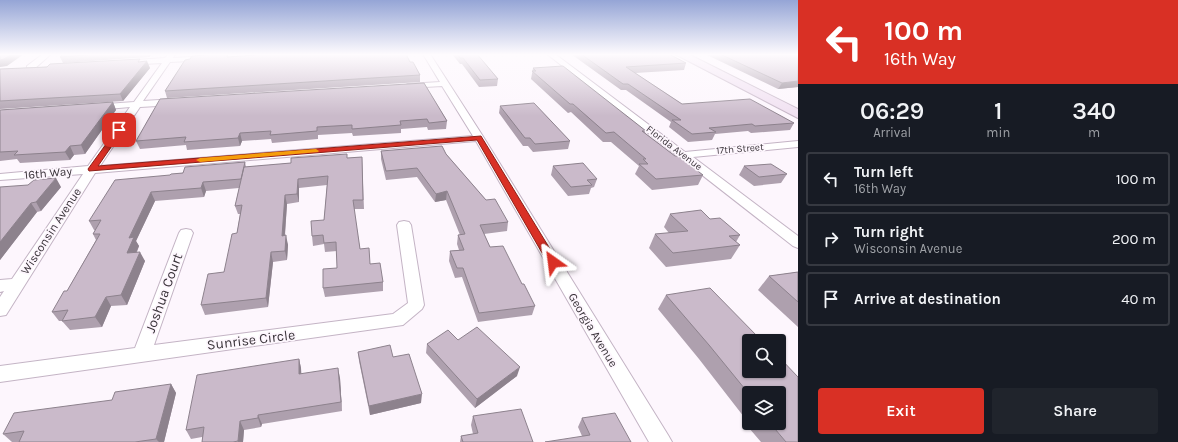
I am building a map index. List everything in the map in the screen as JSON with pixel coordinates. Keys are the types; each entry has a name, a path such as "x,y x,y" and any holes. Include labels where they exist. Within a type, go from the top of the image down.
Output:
{"main road":[{"path":"721,75 798,114"}],"street":[{"name":"Wisconsin Avenue","path":"0,310 92,169 158,75"},
{"name":"Georgia Avenue","path":"438,75 479,138 661,442"},
{"name":"Florida Avenue","path":"577,75 798,243"},
{"path":"397,87 444,84"},
{"path":"84,108 184,101"},
{"name":"16th Way","path":"0,177 479,138"},
{"name":"17th Street","path":"683,155 798,144"},
{"name":"Sunrise Circle","path":"0,374 397,320 416,305 404,224"},
{"name":"Joshua Court","path":"142,354 186,233"},
{"path":"0,286 17,284"}],"building":[{"path":"0,75 136,75 120,94 0,101"},
{"path":"176,75 420,75 165,91"},
{"path":"476,75 494,75 498,79 480,80"},
{"path":"536,75 574,75 646,131 642,131 703,175 656,179 639,164 648,164 643,159 646,159 614,132 606,133 573,104 570,104"},
{"path":"610,75 638,75 682,104 750,99 794,123 755,126 752,124 709,128 716,132 692,134 672,120 681,120 628,84 623,84"},
{"path":"764,75 798,75 798,81 782,83"},
{"path":"424,83 447,121 429,123 427,119 400,121 401,125 352,129 352,125 317,127 317,131 270,135 271,131 240,133 238,138 184,142 186,137 136,141 160,99"},
{"path":"113,102 81,145 70,146 65,152 14,155 18,151 0,152 0,110"},
{"path":"534,103 570,141 535,144 530,138 525,138 500,106"},
{"path":"442,146 446,154 486,200 495,199 508,222 480,225 490,247 503,246 535,306 479,313 463,268 457,268 450,251 464,250 458,235 465,234 447,191 436,194 417,168 386,171 381,151"},
{"path":"347,154 347,158 362,157 363,200 353,200 360,249 369,248 370,264 380,263 383,282 323,288 323,269 337,268 336,242 324,243 323,235 312,236 311,221 324,220 328,176 298,179 297,194 285,195 282,236 286,235 285,251 271,252 266,298 201,305 208,274 224,272 232,234 237,233 242,205 235,206 244,167 291,163 291,158"},
{"path":"245,162 241,179 203,182 201,188 151,192 129,238 134,237 127,253 140,252 121,295 106,297 95,317 62,321 68,310 52,312 64,291 67,291 100,234 93,234 101,220 89,221 115,180 183,173 185,167"},
{"path":"583,163 597,179 587,180 592,185 571,187 553,166"},
{"path":"771,164 787,174 759,177 744,166"},
{"path":"56,178 36,202 31,203 0,242 0,187 28,185 34,180"},
{"path":"701,210 710,219 720,218 740,235 729,236 740,245 673,253 655,234 688,231 670,214"},
{"path":"798,272 798,302 769,276"},
{"path":"710,288 755,334 742,334 742,378 786,378 786,364 798,377 798,442 786,442 776,430 786,430 786,386 742,386 666,295"},
{"path":"477,327 520,367 477,399 427,344 448,330 458,340"},
{"path":"390,345 393,357 409,354 422,394 369,406 358,352"},
{"path":"299,359 299,374 338,368 341,402 258,415 258,418 240,421 238,441 233,442 202,442 204,427 186,430 197,375"},
{"path":"171,384 156,439 135,442 19,442 24,431 3,434 14,413 112,400 115,392"},
{"path":"521,409 533,442 463,442 461,436 478,433 473,416"},
{"path":"615,413 631,442 545,442 590,435 582,418"}],"slow traffic":[{"path":"200,160 316,151"}],"route":[{"path":"119,130 92,169 479,138 553,262"}]}
